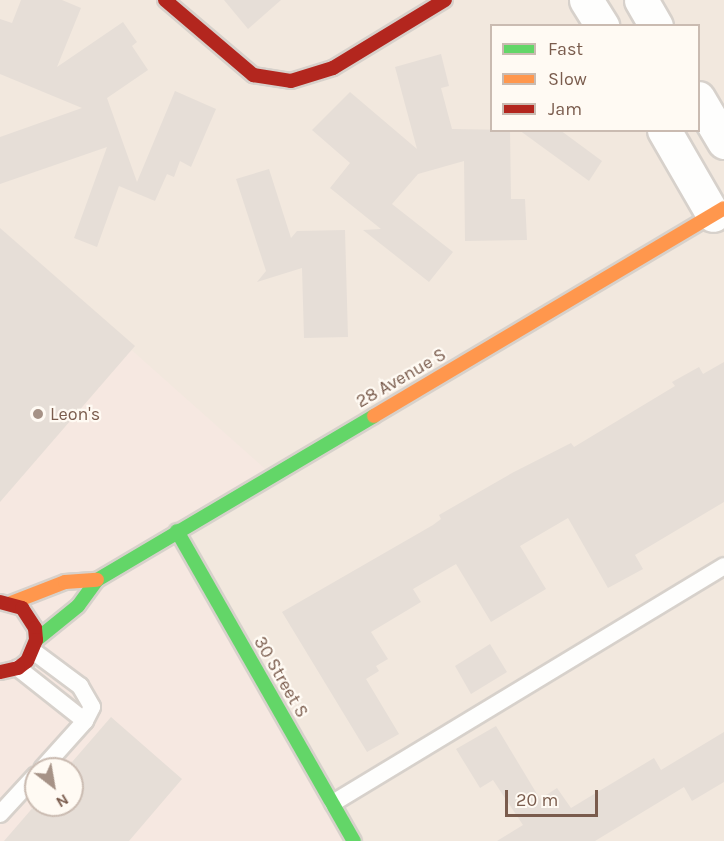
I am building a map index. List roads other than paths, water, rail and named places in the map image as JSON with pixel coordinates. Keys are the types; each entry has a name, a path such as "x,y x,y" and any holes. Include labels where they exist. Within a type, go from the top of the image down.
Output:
{"street":[{"path":"165,0 253,75 291,81 333,68 445,0"},
{"path":"586,0 601,24"},
{"path":"641,0 655,24"},
{"path":"700,100 724,142"},
{"path":"665,132 718,212"},
{"name":"28 Avenue S","path":"18,668 35,645 78,606 97,580 718,212"},
{"name":"30 Street S","path":"177,531 354,841"},
{"name":"28 Avenue S","path":"5,603 65,582 97,580"},
{"name":"28 Avenue S","path":"5,603 30,617 35,645"},
{"path":"0,672 18,668"}],"lane":[{"path":"333,804 724,566"},
{"path":"35,645 86,693 92,707 86,721 53,757"},
{"path":"18,668 86,721"},
{"path":"0,814 24,788"}],"place":[{"name":"Leon's","path":"38,414"}]}
